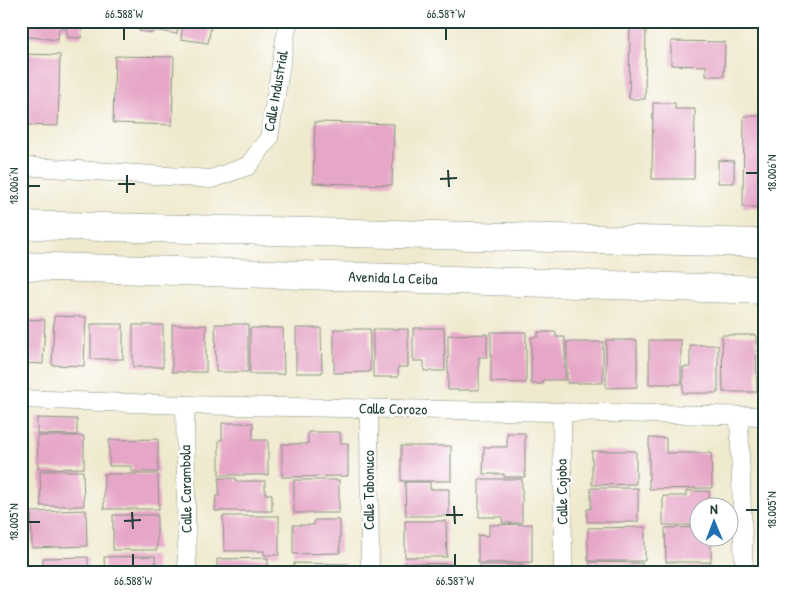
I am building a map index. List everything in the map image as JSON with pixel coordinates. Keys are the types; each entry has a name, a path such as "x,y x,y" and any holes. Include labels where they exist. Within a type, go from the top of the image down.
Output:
{"highway":[{"path":"21,225 765,243"},
{"name":"Avenida La Ceiba","path":"21,266 765,290"}],"street":[{"name":"Calle Industrial","path":"21,166 211,179 248,166 268,138 288,21"},
{"name":"Calle Corozo","path":"21,399 185,405 765,416"},
{"name":"Calle Carambola","path":"185,405 187,573"},
{"name":"Calle Tabonuco","path":"369,408 370,573"},
{"name":"Calle Cojoba","path":"562,412 563,573"},
{"path":"739,416 744,573"}],"building":[{"path":"21,21 83,21 81,38 67,37 67,29 59,29 58,40 21,36"},
{"path":"135,21 179,21 177,34 154,30 153,33 139,31 140,23"},
{"path":"183,21 212,21 208,43 181,39"},
{"path":"630,25 646,25 645,99 629,99"},
{"path":"671,41 725,42 724,76 706,76 706,66 671,65"},
{"path":"21,54 60,55 58,126 21,125"},
{"path":"115,56 174,57 172,125 113,123"},
{"path":"653,103 675,103 675,109 695,109 694,179 652,179"},
{"path":"744,116 765,116 765,207 743,207"},
{"path":"315,122 394,124 392,185 313,183"},
{"path":"718,160 734,161 734,183 718,183"},
{"path":"54,316 86,317 84,366 52,365"},
{"path":"21,319 45,320 43,364 21,363"},
{"path":"91,324 123,324 123,359 91,359"},
{"path":"215,324 248,324 248,372 216,372"},
{"path":"133,325 163,325 163,367 133,367"},
{"path":"172,325 206,325 206,372 172,372"},
{"path":"250,328 283,328 284,374 250,374"},
{"path":"296,328 321,328 322,373 296,373"},
{"path":"413,328 444,328 445,371 424,371 424,361 413,361"},
{"path":"334,329 370,329 370,372 334,373"},
{"path":"373,329 408,329 408,367 398,367 398,377 373,377"},
{"path":"491,332 526,332 526,383 491,382"},
{"path":"538,332 556,332 556,337 565,337 565,380 543,380 543,384 531,384 531,337 538,337"},
{"path":"487,334 487,357 479,357 479,390 448,390 448,335"},
{"path":"722,335 756,335 757,392 723,392"},
{"path":"606,340 637,340 637,387 606,388"},
{"path":"649,340 681,340 681,384 649,384"},
{"path":"567,342 603,342 603,383 567,383"},
{"path":"690,345 718,345 718,393 683,393 683,367 690,367"},
{"path":"37,418 77,419 77,435 37,434"},
{"path":"222,423 253,423 253,440 268,440 268,475 219,475 219,440 222,440"},
{"path":"308,432 340,432 341,443 348,443 348,476 282,477 282,444 308,444"},
{"path":"507,433 525,433 525,477 483,474 484,447 507,447"},
{"path":"37,436 84,436 84,468 38,469"},
{"path":"649,438 666,438 666,453 711,453 712,488 649,489"},
{"path":"158,439 158,472 132,472 132,466 109,466 109,440"},
{"path":"401,446 451,446 451,481 401,481"},
{"path":"592,451 636,451 636,484 592,485"},
{"path":"40,471 83,471 84,506 41,506"},
{"path":"104,474 158,474 159,509 104,509"},
{"path":"219,478 236,478 236,481 265,481 265,494 272,494 272,511 215,511 216,496 219,496"},
{"path":"479,479 522,479 522,523 502,523 503,517 479,517"},
{"path":"294,480 339,480 339,513 294,513"},
{"path":"405,482 430,482 430,489 449,489 449,516 406,516"},
{"path":"591,488 638,488 638,522 587,522 587,509 591,509"},
{"path":"686,491 709,491 709,496 688,496 688,525 663,525 663,496 686,496"},
{"path":"86,510 87,546 32,548 31,512"},
{"path":"113,515 157,515 157,550 113,550"},
{"path":"223,516 279,516 279,555 264,555 264,551 224,551"},
{"path":"314,520 340,520 340,553 293,554 293,525 314,525"},
{"path":"405,521 446,521 447,557 405,557"},
{"path":"532,524 532,562 478,563 478,535 489,536 489,525"},
{"path":"645,527 645,561 588,561 588,528"},
{"path":"688,527 688,546 711,546 711,562 666,562 665,528"},
{"path":"155,556 156,573 105,573 104,557"},
{"path":"88,557 88,573 43,573 43,558"},
{"path":"268,558 268,573 217,573 217,559"},
{"path":"590,562 642,563 642,573 590,573"},
{"path":"294,563 347,564 347,573 294,573"},
{"path":"403,563 452,564 452,573 403,573"},
{"path":"523,564 523,573 480,573 480,565"},
{"path":"708,566 709,573 659,573 659,568"}]}
